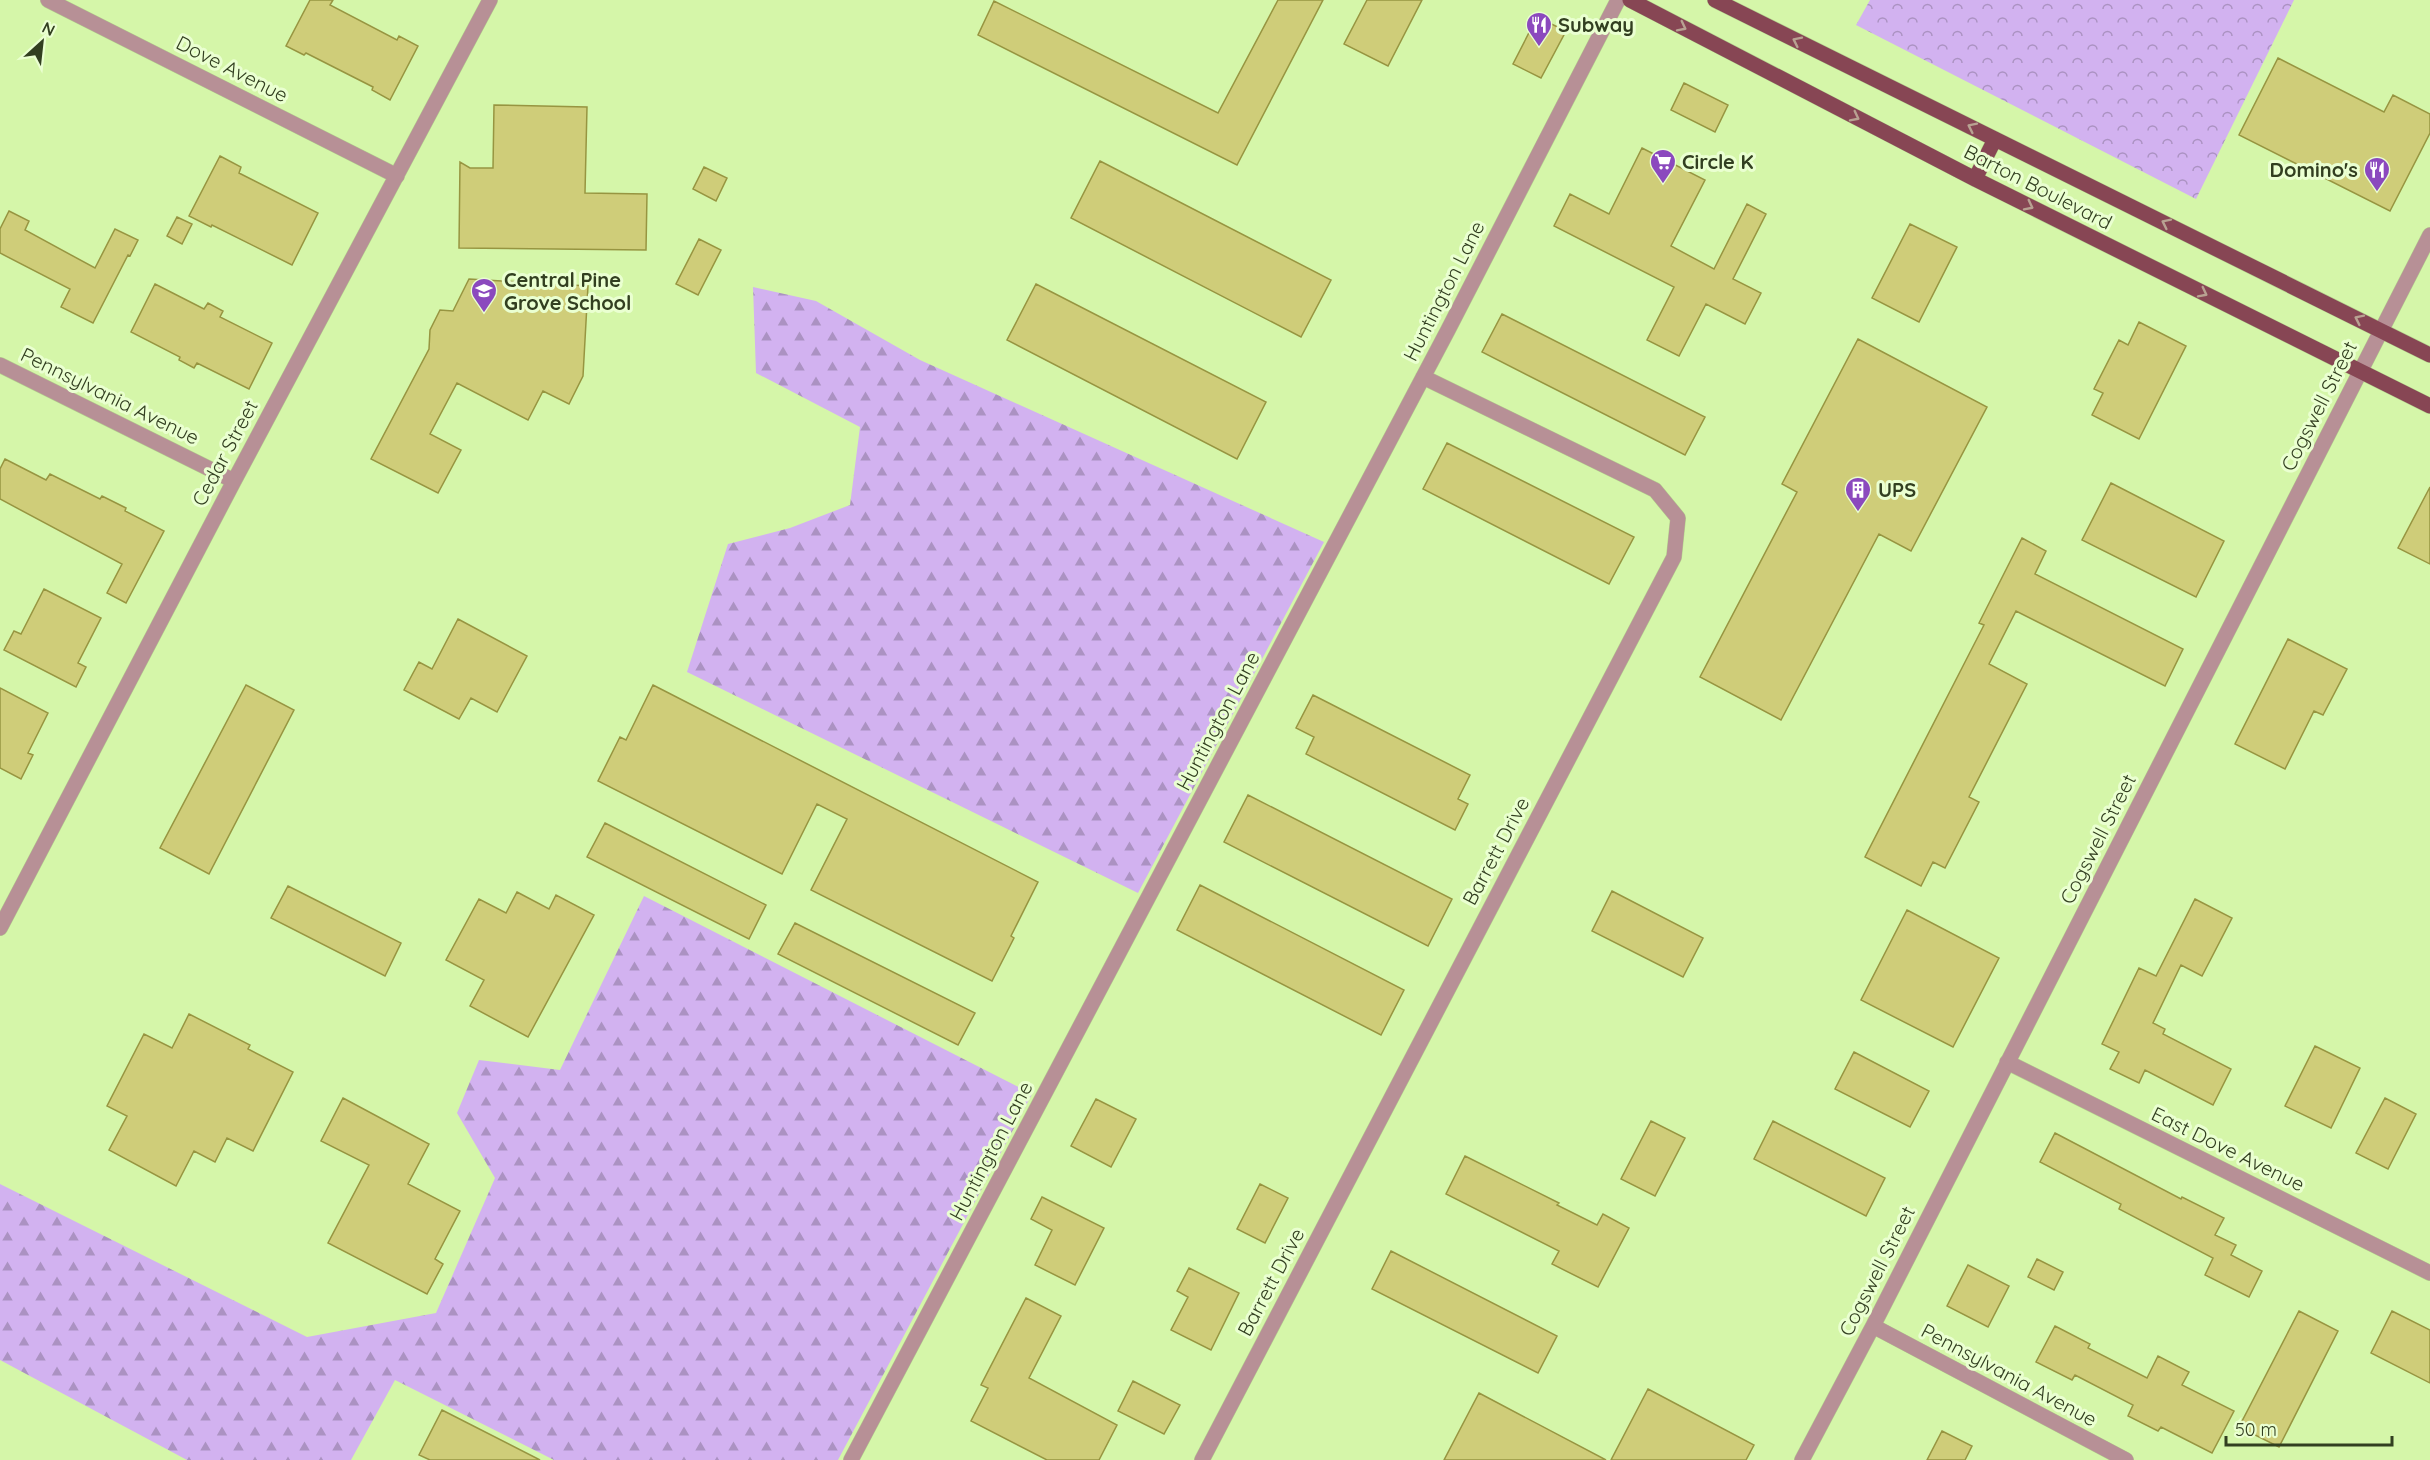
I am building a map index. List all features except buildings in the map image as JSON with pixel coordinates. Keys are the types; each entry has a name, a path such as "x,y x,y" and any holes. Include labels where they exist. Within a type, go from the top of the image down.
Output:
{"main road":[{"name":"Barton Boulevard","path":"1630,0 1975,178 2430,406"},
{"name":"Barton Boulevard","path":"1715,0 2430,355"},
{"path":"1975,178 1995,139"}],"street":[{"name":"Dove Avenue","path":"48,0 397,176"},
{"name":"Cedar Street","path":"0,928 490,0"},
{"name":"Huntington Lane","path":"851,1460 1423,377 1618,0"},
{"name":"Cogswell Street","path":"1802,1460 1873,1326 2430,235"},
{"name":"Pennsylvania Avenue","path":"0,365 234,481"},
{"name":"Barrett Drive","path":"1202,1460 1674,557 1678,518 1655,490 1423,377"},
{"name":"East Dove Avenue","path":"2007,1062 2430,1273"},
{"name":"Pennsylvania Avenue","path":"1873,1326 2126,1460"}],"green space":[{"path":"1870,0 2294,0 2196,199 1856,25"},
{"path":"753,287 816,301 920,360 1324,542 1138,893 687,672 728,544 790,528 850,505 860,427 756,373"},
{"path":"644,896 1032,1094 838,1460 554,1460 395,1380 351,1460 187,1460 0,1360 0,1184 307,1337 436,1313 495,1178 457,1113 479,1060 560,1070"}],"place":[{"name":"Subway","path":"1539,48"},
{"name":"Circle K","path":"1663,185"},
{"name":"Domino's","path":"2377,193"},
{"name":"Central Pine Grove School","path":"484,314"},
{"name":"UPS","path":"1858,513"}]}
